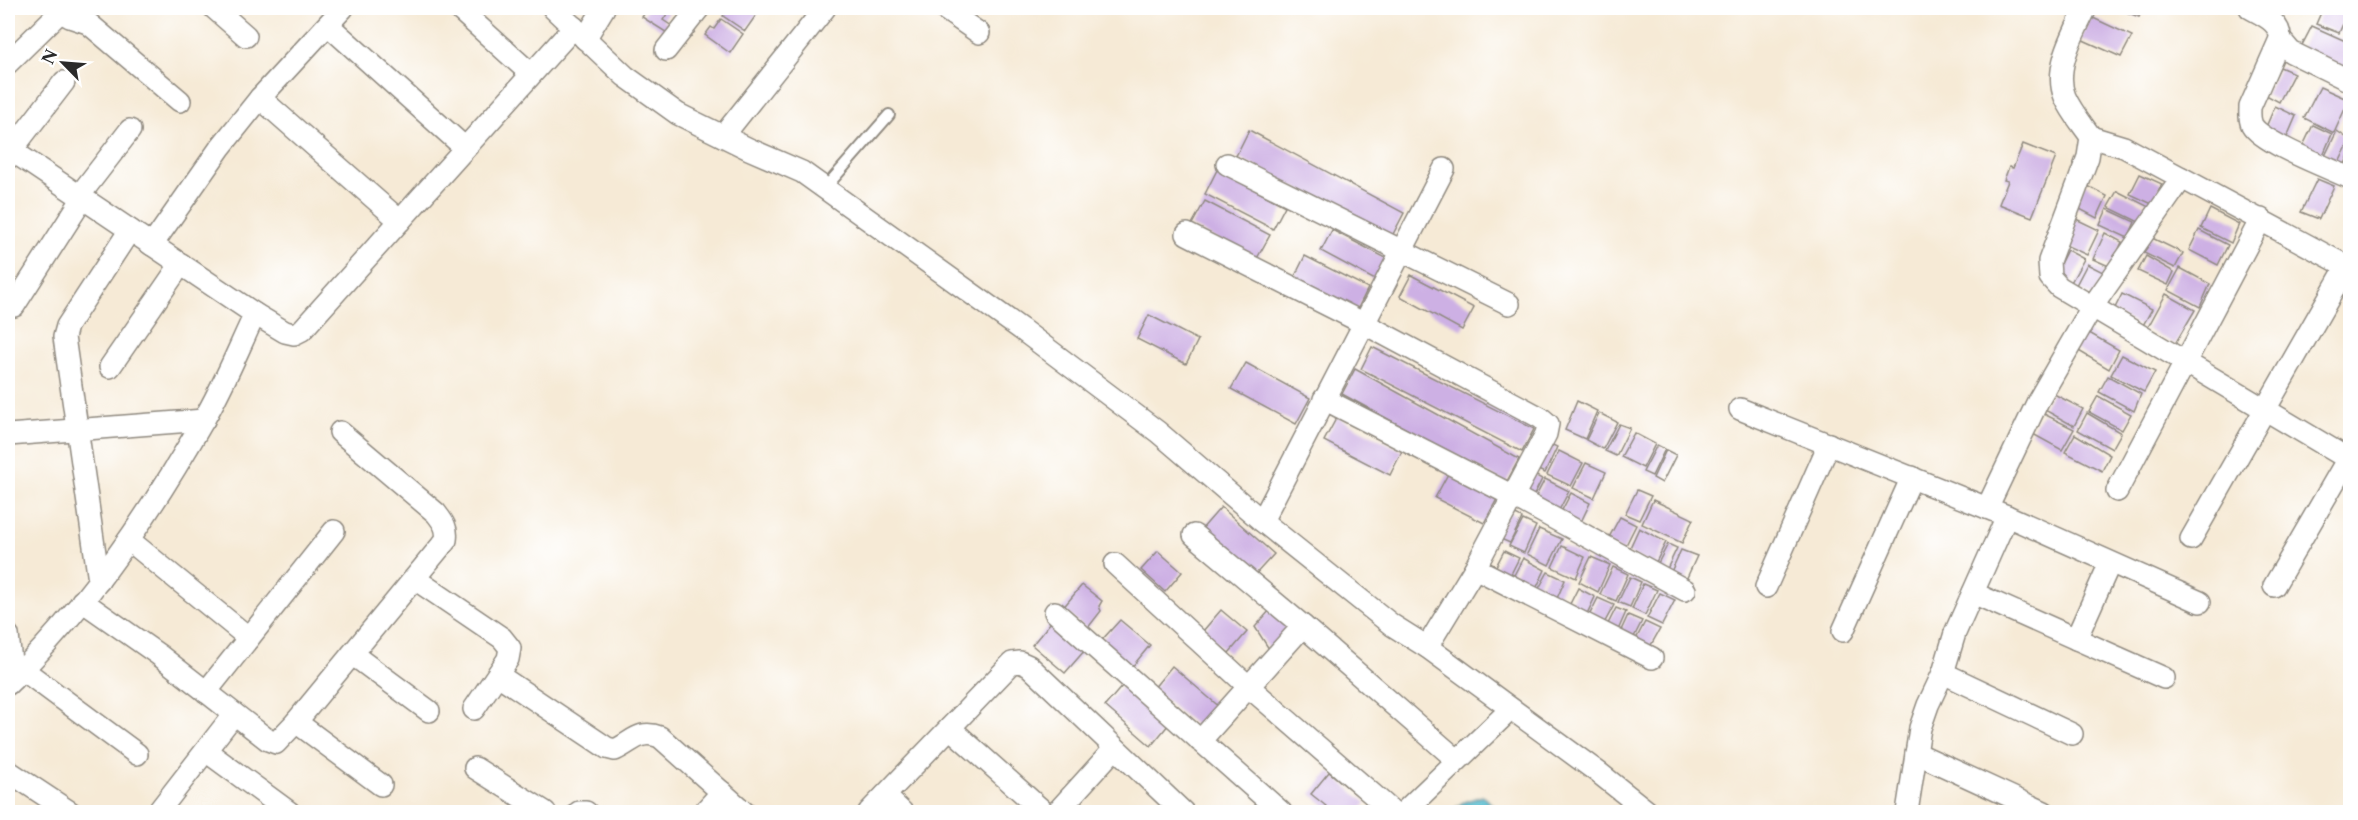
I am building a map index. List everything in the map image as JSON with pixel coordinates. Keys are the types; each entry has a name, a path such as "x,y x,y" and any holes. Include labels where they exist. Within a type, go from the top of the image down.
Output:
{"street":[{"path":"152,245 213,157 260,98 343,8"},
{"path":"458,8 531,74"},
{"path":"553,8 625,76 678,114 802,172 1002,316 1158,432 1262,521 1392,625 1427,647 1599,773 1648,813"},
{"path":"64,81 11,157 81,197 255,314 285,332 294,334 302,330 531,74 580,33 604,8"},
{"path":"666,50 699,8"},
{"path":"723,136 825,8"},
{"path":"943,8 979,33"},
{"path":"2086,8 2065,58 2061,79 2065,96 2091,136 2124,147 2349,267 2191,539"},
{"path":"2250,8 2277,25 2280,32 2280,39 2250,107 2249,118 2252,125 2266,139 2350,178"},
{"path":"8,63 57,10 88,23 180,101"},
{"path":"222,10 246,36"},
{"path":"327,25 465,148"},
{"path":"2280,39 2291,52 2350,81"},
{"path":"260,98 400,221"},
{"path":"14,306 81,197 130,130"},
{"path":"2091,136 2088,157 2049,261 2050,277 2059,287 2092,307 2350,458 2274,586"},
{"path":"1227,164 1509,304"},
{"path":"1262,521 1444,169"},
{"path":"1987,508 2038,401 2092,307 2182,178"},
{"path":"2117,491 2261,219"},
{"path":"99,580 64,337 68,326 130,230"},
{"path":"1187,234 1363,323 1541,418 1548,424 1546,434 1475,568 1427,647"},
{"path":"110,367 181,264"},
{"path":"14,677 82,601 129,540 204,420 255,314"},
{"path":"1324,399 1513,496 1685,590"},
{"path":"1740,409 2007,516 2200,602"},
{"path":"8,435 204,420"},
{"path":"82,601 159,655 268,740 276,743 296,722 446,540 447,532 444,523 436,513 340,432"},
{"path":"1766,587 1829,444"},
{"path":"1843,631 1912,477"},
{"path":"1907,813 1916,753 1928,705 1943,673 1954,633 2007,516"},
{"path":"206,692 334,531"},
{"path":"1194,535 1457,760"},
{"path":"129,540 249,638"},
{"path":"2076,639 2110,563"},
{"path":"1115,564 1248,686 1393,813"},
{"path":"1475,568 1652,658"},
{"path":"415,579 502,638 510,648 508,659 474,709"},
{"path":"1973,593 2164,678"},
{"path":"1055,612 1281,813"},
{"path":"1200,741 1303,626"},
{"path":"8,635 14,677 137,754"},
{"path":"352,654 429,711"},
{"path":"869,813 1012,663 1020,662 1029,666 1115,748 1168,808"},
{"path":"1943,673 2072,734"},
{"path":"498,675 607,748 615,750 641,734 660,737 744,813"},
{"path":"1404,813 1511,709"},
{"path":"169,809 206,751 234,714"},
{"path":"296,722 381,785"},
{"path":"950,728 1044,813"},
{"path":"1057,813 1115,748"},
{"path":"206,751 289,813"},
{"path":"1916,753 2044,813"},
{"path":"475,768 544,813"},
{"path":"8,771 70,813"},
{"path":"704,813 722,792"},
{"path":"885,796 902,813"},
{"path":"579,813 586,813"}],"lane":[{"path":"825,188 889,115"}],"water":[{"path":"1482,796 1501,812 1451,812 1462,803"}],"building":[{"path":"648,8 671,8 663,20 672,26 676,19 680,24 672,36 642,17"},
{"path":"728,8 754,8 759,11 745,31 723,16"},
{"path":"2116,8 2143,8 2139,17"},
{"path":"2323,8 2350,8 2339,33 2316,24"},
{"path":"2091,17 2132,36 2121,57 2081,39"},
{"path":"721,19 743,34 730,53 705,35 711,27 714,29"},
{"path":"2312,26 2350,43 2350,69 2347,76 2298,53"},
{"path":"2280,67 2294,73 2279,102 2266,95"},
{"path":"2320,87 2349,100 2334,133 2304,118"},
{"path":"2275,106 2296,116 2284,144 2263,134"},
{"path":"2313,125 2332,134 2320,162 2300,152"},
{"path":"1249,130 1404,213 1391,238 1236,156"},
{"path":"2337,131 2350,140 2336,169 2322,162"},
{"path":"2023,144 2056,157 2032,217 1999,204 2008,181 2004,180 2009,167 2013,168"},
{"path":"2350,153 2350,175 2342,171"},
{"path":"1217,170 1285,206 1273,229 1205,194"},
{"path":"2140,174 2162,184 2152,204 2130,194"},
{"path":"2317,179 2334,186 2319,219 2301,212"},
{"path":"2084,184 2107,196 2097,218 2074,206"},
{"path":"2117,191 2149,207 2141,223 2108,207"},
{"path":"1205,201 1270,235 1256,260 1191,226"},
{"path":"2107,209 2135,222 2128,238 2100,225"},
{"path":"2210,209 2239,224 2231,243 2201,228"},
{"path":"2076,219 2099,230 2087,255 2063,244"},
{"path":"1332,230 1386,258 1375,280 1321,251"},
{"path":"2199,230 2228,245 2218,265 2189,250"},
{"path":"2105,233 2122,242 2111,267 2093,259"},
{"path":"2148,236 2183,253 2175,268 2140,251"},
{"path":"2067,250 2084,259 2070,284 2054,276"},
{"path":"1305,256 1368,288 1357,310 1294,278"},
{"path":"2146,256 2174,272 2168,285 2138,271"},
{"path":"2087,264 2105,273 2093,296 2075,287"},
{"path":"2180,268 2210,284 2200,307 2168,290"},
{"path":"1411,275 1474,308 1462,330 1400,296"},
{"path":"2122,294 2152,309 2142,327 2113,312"},
{"path":"2166,294 2195,310 2175,344 2147,329"},
{"path":"1149,315 1198,340 1186,364 1137,339"},
{"path":"2084,330 2119,350 2109,369 2072,347"},
{"path":"1372,347 1534,429 1522,452 1361,369"},
{"path":"2122,355 2155,372 2144,392 2111,375"},
{"path":"1246,363 1310,398 1296,424 1231,389"},
{"path":"1355,369 1519,459 1506,483 1342,394"},
{"path":"2108,376 2141,394 2134,411 2099,392"},
{"path":"2052,393 2083,409 2074,426 2043,409"},
{"path":"2098,396 2131,414 2122,430 2089,412"},
{"path":"1577,401 1597,411 1585,439 1565,430"},
{"path":"1599,413 1617,422 1603,449 1586,440"},
{"path":"2042,413 2074,429 2062,450 2031,433"},
{"path":"2087,413 2121,433 2112,449 2078,430"},
{"path":"1337,417 1402,451 1390,475 1324,441"},
{"path":"1619,424 1630,428 1616,456 1605,451"},
{"path":"1634,433 1655,444 1643,468 1621,457"},
{"path":"2075,434 2110,455 2102,471 2065,452"},
{"path":"1544,441 1557,447 1545,473 1531,467"},
{"path":"1657,445 1665,449 1652,476 1643,472"},
{"path":"1666,450 1676,455 1662,483 1653,478"},
{"path":"1559,451 1583,463 1571,486 1547,475"},
{"path":"1586,463 1606,472 1594,498 1573,488"},
{"path":"1529,472 1542,479 1531,501 1517,494"},
{"path":"1448,474 1497,499 1484,523 1435,498"},
{"path":"1545,479 1569,491 1557,514 1533,502"},
{"path":"1637,490 1651,496 1639,520 1625,514"},
{"path":"1571,493 1590,503 1579,526 1559,516"},
{"path":"1653,500 1693,519 1682,543 1642,524"},
{"path":"1221,507 1274,554 1253,577 1201,530"},
{"path":"1509,512 1522,518 1510,543 1496,537"},
{"path":"1620,517 1636,525 1623,551 1606,543"},
{"path":"1523,520 1536,526 1524,553 1509,546"},
{"path":"1639,528 1666,542 1654,566 1628,552"},
{"path":"1539,529 1562,539 1549,565 1527,554"},
{"path":"1668,544 1677,548 1665,573 1655,569"},
{"path":"1562,546 1585,557 1576,578 1552,567"},
{"path":"1681,550 1697,556 1685,582 1670,574"},
{"path":"1158,551 1182,572 1165,592 1141,570"},
{"path":"1504,551 1519,558 1508,580 1493,572"},
{"path":"1591,557 1610,565 1598,592 1579,582"},
{"path":"1523,558 1545,570 1534,593 1511,581"},
{"path":"1613,567 1628,574 1616,601 1600,594"},
{"path":"1548,572 1565,580 1555,603 1536,594"},
{"path":"1630,577 1641,582 1630,607 1618,602"},
{"path":"1643,584 1657,590 1645,615 1632,609"},
{"path":"1082,585 1102,601 1099,606 1101,611 1087,629 1062,609"},
{"path":"1578,588 1595,597 1584,620 1566,612"},
{"path":"1660,593 1675,600 1662,625 1647,618"},
{"path":"1598,598 1614,605 1601,629 1586,622"},
{"path":"1616,608 1626,612 1615,637 1604,632"},
{"path":"1221,610 1247,632 1229,653 1203,631"},
{"path":"1270,610 1289,627 1269,649 1255,627"},
{"path":"1628,615 1642,621 1631,643 1618,637"},
{"path":"1120,620 1150,645 1132,667 1101,641"},
{"path":"1051,622 1085,650 1065,673 1032,645"},
{"path":"1645,622 1660,629 1647,652 1633,645"},
{"path":"1172,666 1222,709 1202,731 1153,689"},
{"path":"1123,685 1169,724 1151,746 1105,706"},
{"path":"1329,772 1366,803 1359,812 1321,812 1326,806 1311,794"}]}
